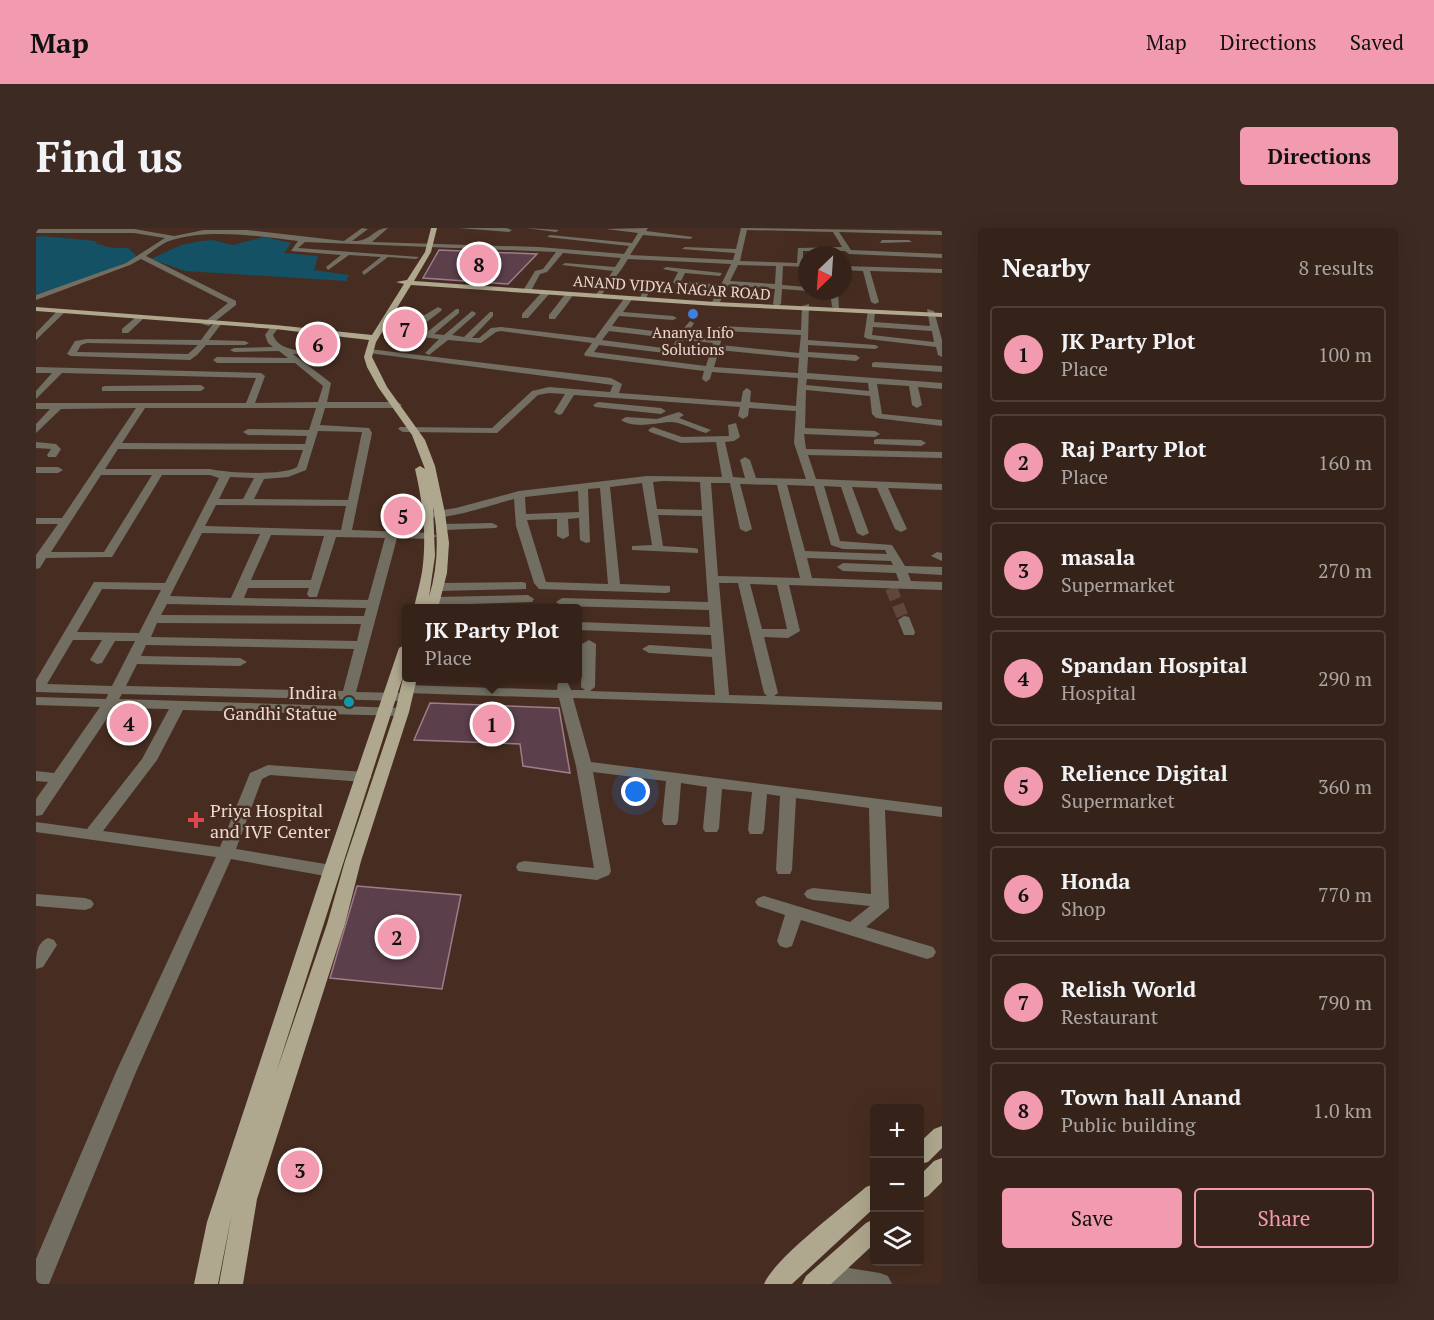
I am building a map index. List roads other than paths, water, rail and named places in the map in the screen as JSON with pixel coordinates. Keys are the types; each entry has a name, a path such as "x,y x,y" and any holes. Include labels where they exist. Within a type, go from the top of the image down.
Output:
{"main road":[{"path":"369,342 381,330 392,312 416,257 428,245 428,228"},
{"path":"434,228 428,245 407,280 392,299 360,361 426,453 444,527 444,558 434,604"},
{"name":"ANAND VIDYA NAGAR ROAD","path":"407,280 569,290 629,298 942,313"},
{"name":"ANAND VIDYA NAGAR ROAD","path":"407,280 546,293 569,290"},
{"name":"ANAND VIDYA NAGAR ROAD","path":"601,295 871,312 899,320 930,313"},
{"path":"36,310 273,329 369,342"},
{"path":"36,310 139,320 212,324"},
{"path":"408,429 423,480 431,536 430,567 421,604"},
{"path":"206,1284 218,1222 331,871 364,777 401,695"},
{"path":"231,1284 246,1199 306,1008 336,924 401,695"},
{"path":"924,1151 942,1135"},
{"path":"924,1185 942,1168"},
{"path":"776,1284 797,1262 870,1198"},
{"path":"819,1280 870,1234"}],"street":[{"path":"97,228 110,231"},
{"path":"36,298 118,269 162,241 200,228 216,232"},
{"path":"247,232 263,228"},
{"path":"366,243 385,228"},
{"path":"462,228 510,229"},
{"path":"663,228 673,234 687,230"},
{"path":"716,302 734,266 746,228 883,232 908,230 939,233"},
{"path":"345,243 366,229"},
{"path":"494,248 510,229"},
{"path":"539,249 557,229"},
{"path":"568,229 528,230 524,235 634,245"},
{"path":"609,229 643,230 690,237"},
{"path":"791,229 794,240"},
{"path":"834,229 844,246"},
{"path":"36,231 137,230 174,237 216,232 247,232 345,243 539,249 627,257 643,254 686,255 739,251"},
{"path":"601,295 643,230"},
{"path":"854,230 866,239"},
{"path":"882,242 917,242 908,230"},
{"path":"883,232 890,239"},
{"path":"303,240 293,250 416,257"},
{"path":"513,248 518,242"},
{"path":"596,254 607,242"},
{"path":"819,244 818,242 844,246"},
{"path":"528,289 537,272 545,271 570,244"},
{"path":"871,246 877,254"},
{"path":"604,263 617,247"},
{"path":"895,247 900,255"},
{"path":"852,251 856,253 900,255 924,253 942,256"},
{"path":"714,261 715,253"},
{"path":"924,253 933,271"},
{"path":"328,268 346,254"},
{"path":"643,254 669,255"},
{"path":"686,255 798,279"},
{"path":"141,256 233,303 212,324 201,346 193,356 77,356 71,353 78,343 87,341 201,346 245,343"},
{"path":"364,273 386,256"},
{"path":"565,265 631,266"},
{"path":"779,274 798,267"},
{"path":"852,268 913,274 942,272"},
{"path":"662,269 720,274"},
{"path":"866,269 875,302"},
{"path":"682,271 678,283 724,285 789,273"},
{"path":"747,278 798,271"},
{"path":"705,281 709,273"},
{"path":"779,274 798,284"},
{"path":"777,304 779,274"},
{"path":"535,277 555,278"},
{"path":"603,277 613,278"},
{"path":"643,296 650,283"},
{"path":"692,299 695,289"},
{"path":"552,317 569,290"},
{"path":"525,316 546,293"},
{"path":"629,298 588,354 742,375 802,376 942,386"},
{"path":"835,300 836,307"},
{"path":"807,308 799,443 802,452 815,482 835,543 843,546 888,547 898,563 906,584"},
{"path":"408,333 438,309"},
{"path":"428,335 456,311"},
{"path":"392,312 427,318"},
{"path":"429,353 472,312"},
{"path":"871,312 867,336 941,348"},
{"path":"36,338 60,313"},
{"path":"930,313 941,348"},
{"path":"466,339 490,314"},
{"path":"617,314 673,318"},
{"path":"125,331 139,320"},
{"path":"869,324 885,325 899,320 934,327"},
{"path":"899,320 913,327 934,327"},
{"path":"381,330 484,340 505,321 555,326"},
{"path":"496,329 528,336 674,352 690,323"},
{"path":"528,336 536,324"},
{"path":"881,339 885,325"},
{"path":"706,379 720,329 723,327 875,346"},
{"path":"912,342 913,327"},
{"path":"607,328 716,342 803,358"},
{"path":"98,472 297,473 302,468 328,388 327,383 281,350 269,338 273,329"},
{"path":"608,344 622,330"},
{"path":"632,341 642,332"},
{"path":"894,350 898,340"},
{"path":"716,342 748,341"},
{"path":"369,342 610,381 618,384 614,394"},
{"path":"201,346 223,350 281,350 335,354"},
{"path":"192,406 223,350"},
{"path":"640,362 649,350"},
{"path":"742,356 855,360 855,380"},
{"path":"217,360 297,361"},
{"path":"875,365 942,369"},
{"path":"36,370 261,376 252,417 241,447"},
{"path":"36,396 40,386 60,370"},
{"path":"92,406 118,371"},
{"path":"125,389 135,372"},
{"path":"872,381 878,415 916,432 926,455"},
{"path":"914,384 917,405"},
{"path":"105,389 201,388"},
{"path":"408,429 494,431 536,393 549,390 643,396 682,409 709,428 681,440"},
{"path":"655,426 682,409 695,390"},
{"path":"743,416 747,391"},
{"path":"802,391 874,394"},
{"path":"802,391 842,398"},
{"path":"559,412 571,392"},
{"path":"596,419 601,394"},
{"path":"642,409 643,396"},
{"path":"252,417 284,420 322,407 392,405"},
{"path":"598,405 661,411"},
{"path":"682,409 745,405 801,410"},
{"path":"36,406 192,406 252,417 284,420 314,431 366,430 346,534"},
{"path":"36,430 58,406"},
{"path":"39,560 142,406"},
{"path":"628,408 625,422 694,435"},
{"path":"800,431 876,438 916,432 942,423"},
{"path":"655,426 681,440 720,440 734,439 733,425"},
{"path":"720,440 746,529"},
{"path":"36,445 53,446 56,449 52,455"},
{"path":"116,446 308,447"},
{"path":"802,452 942,455"},
{"path":"745,460 751,480"},
{"path":"36,470 58,470"},
{"path":"39,560 108,555 158,473"},
{"path":"36,811 114,696 224,478 223,474"},
{"path":"247,502 261,474"},
{"path":"428,514 442,514 519,494 647,479 751,480 942,487"},
{"path":"647,479 658,549"},
{"path":"705,479 722,695"},
{"path":"781,481 807,581"},
{"path":"845,483 863,533"},
{"path":"881,484 901,529"},
{"path":"605,485 614,587"},
{"path":"583,487 586,540"},
{"path":"519,494 521,517 540,583 543,586 666,589"},
{"path":"212,502 352,502"},
{"path":"652,512 707,513"},
{"path":"521,517 585,515"},
{"path":"562,516 563,536"},
{"path":"36,521 65,521"},
{"path":"444,527 492,526"},
{"path":"197,529 431,536"},
{"path":"236,601 267,531"},
{"path":"310,603 331,533"},
{"path":"348,697 392,535"},
{"path":"636,548 694,551"},
{"path":"801,554 898,563 942,571"},
{"path":"843,567 898,563"},
{"path":"712,579 942,586"},
{"path":"743,579 771,693"},
{"path":"756,633 788,634 794,631 782,581"},
{"path":"243,584 316,584"},
{"path":"169,587 98,585 37,692 114,696 348,697 564,690 942,698"},
{"path":"439,587 525,592 441,604"},
{"path":"163,600 374,604"},
{"path":"562,602 715,606"},
{"path":"153,619 369,620"},
{"path":"582,626 716,631"},
{"path":"68,636 362,645"},
{"path":"97,660 110,637"},
{"path":"588,687 589,644"},
{"path":"649,649 718,653"},
{"path":"133,660 240,662"},
{"path":"564,690 588,687 942,706"},
{"path":"524,867 597,874 603,871 584,766 564,690"},
{"path":"114,696 178,705 401,695"},
{"path":"91,835 149,760 178,705"},
{"path":"584,766 942,812"},
{"path":"36,1284 126,1072 226,853 255,776 268,770 364,777"},
{"path":"36,776 59,778"},
{"path":"670,821 674,778"},
{"path":"711,828 715,783"},
{"path":"756,830 760,789"},
{"path":"784,870 788,792"},
{"path":"856,930 858,923 880,908 877,803"},
{"path":"36,827 226,853 331,871"},
{"path":"813,894 881,901"},
{"path":"36,900 84,904"},
{"path":"764,902 927,952"},
{"path":"786,941 795,911"},
{"path":"36,962 48,945"},
{"path":"819,1280 880,1284"}],"water":[{"path":"36,237 96,241 97,244 113,248 128,248 136,255 135,259 74,284 36,294"},
{"path":"264,237 291,243 284,253 318,256 314,270 349,275 346,281 185,271 151,259 181,245 201,241 213,240 233,245"}],"tunnel":[{"path":"891,588 904,620"}],"place":[{"name":"Town hall Anand","path":"479,264"},
{"name":"Ananya Info Solutions","path":"693,314"},
{"name":"Relish World","path":"405,329"},
{"name":"Honda","path":"318,344"},
{"name":"Relience Digital","path":"403,516"},
{"name":"Indira Gandhi Statue","path":"349,702"},
{"name":"Spandan Hospital","path":"129,723"},
{"name":"JK Party Plot","path":"492,724"},
{"name":"Priya Hospital and IVF Center","path":"196,820"},
{"name":"Raj Party Plot","path":"397,937"},
{"name":"masala","path":"300,1170"}]}
